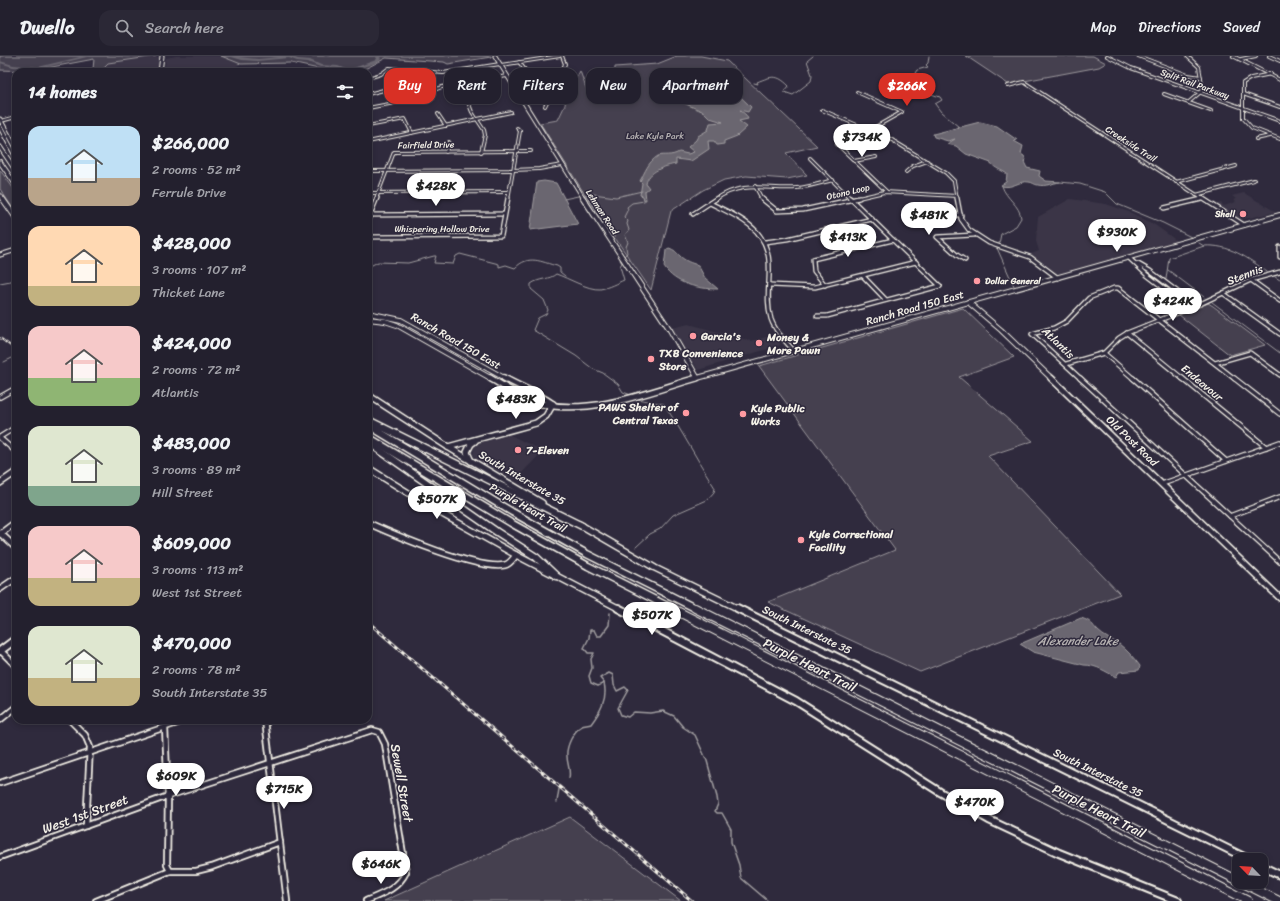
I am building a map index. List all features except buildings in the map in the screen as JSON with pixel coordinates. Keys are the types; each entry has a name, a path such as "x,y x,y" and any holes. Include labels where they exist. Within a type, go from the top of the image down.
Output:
{"highway":[{"path":"0,127 12,151"},
{"path":"0,147 12,165"},
{"path":"0,162 12,179"},
{"path":"372,422 582,526"},
{"name":"Purple Heart Trail","path":"372,427 512,512 593,557 1232,877"},
{"name":"Purple Heart Trail","path":"372,439 522,530 588,566 1248,901"},
{"path":"372,445 491,528 536,557 556,576"},
{"name":"Purple Heart Trail","path":"1256,889 1279,901"}],"main road":[{"path":"160,68 162,56"},
{"name":"Lehman Road","path":"495,56 562,165 670,330 697,377"},
{"path":"0,120 12,141"},
{"path":"0,195 2,202 12,213"},
{"name":"Ranch Road 150 East","path":"372,319 385,321 397,325 529,399 541,404 576,407 594,405 628,397 1058,278 1280,215"},
{"name":"Old Post Road","path":"968,302 1001,330 1280,598"},
{"name":"Ranch Road 150 East","path":"372,314 401,320 521,388 545,398 553,404"},
{"path":"451,356 457,351"},
{"name":"South Interstate 35","path":"372,399 471,461 662,572 1236,853"},
{"path":"448,447 536,422 546,416 553,404"},
{"path":"471,461 467,452 471,444 481,438"},
{"path":"372,470 444,515 516,555 796,701 837,724 916,778 989,820 1034,842 1178,901"},
{"path":"0,482 12,474"},
{"path":"12,525 0,533 12,544"},
{"path":"372,525 418,543 486,566 505,566 512,561 516,555"},
{"path":"0,589 12,581"},
{"path":"0,651 12,642"},
{"path":"1268,869 1280,875"}],"street":[{"path":"436,72 448,73 561,56 565,64 563,68"},
{"name":"Split Rail Parkway","path":"1107,56 1125,66 1280,121"},
{"path":"1138,56 1188,75 1201,77"},
{"path":"1187,56 1199,68 1203,90 1188,102"},
{"path":"1233,56 1271,74 1280,80"},
{"path":"1240,59 1256,56"},
{"path":"1269,56 1280,62"},
{"path":"519,62 524,68"},
{"path":"372,77 384,72"},
{"path":"1271,74 1251,78 1243,83 1243,118 1252,128 1280,139"},
{"path":"501,77 507,76"},
{"name":"Creekside Trail","path":"1020,80 1244,225"},
{"path":"1008,86 1024,82"},
{"path":"372,93 384,91"},
{"path":"857,92 902,112 854,139 837,144 888,192"},
{"path":"1164,94 1211,111"},
{"path":"1243,94 1280,107"},
{"path":"372,107 388,104"},
{"path":"470,104 472,112 483,128 485,135 481,152"},
{"path":"822,110 894,141 927,161 952,179 960,215 965,226 974,235 990,243 1030,258 1058,278"},
{"path":"372,141 511,112"},
{"path":"438,114 446,126"},
{"path":"0,120 12,118"},
{"path":"372,125 405,119 412,133"},
{"name":"Whispering Hollow Drive","path":"372,237 501,236 520,131 517,128"},
{"path":"1256,139 1270,136"},
{"path":"446,152 449,142"},
{"name":"Fairfield Drive","path":"372,208 394,152 530,151"},
{"path":"854,160 876,156"},
{"path":"810,158 940,286 827,316 817,316"},
{"path":"906,172 913,166 927,161"},
{"path":"372,171 512,170 539,169 562,165"},
{"path":"1176,182 1236,166"},
{"path":"693,214 728,192 740,188 755,186 793,188 833,180"},
{"path":"1196,195 1254,180"},
{"name":"Otono Loop","path":"755,186 761,198 777,211 803,210 888,192 957,196"},
{"path":"372,193 508,192"},
{"path":"1164,208 1202,199"},
{"path":"710,203 747,223 765,242 771,260 769,308 772,321 778,332 794,351"},
{"path":"372,215 504,214"},
{"path":"914,214 960,215"},
{"path":"765,242 787,239 872,219"},
{"path":"965,260 956,255 937,237 974,235"},
{"path":"825,285 814,271 813,259 893,240"},
{"path":"1280,247 1280,257"},
{"path":"0,255 12,251"},
{"path":"1129,258 1147,275 1189,307"},
{"path":"770,285 806,288 825,285 916,262"},
{"path":"1135,263 1150,271 1195,305"},
{"name":"Stennis","path":"1066,364 1104,352 1119,338 1128,333 1224,293 1251,280 1280,272"},
{"path":"862,276 886,300"},
{"path":"1251,280 1280,300"},
{"name":"Atlantis","path":"1279,561 1032,334 1054,328 1067,321 1089,298 1114,288 1118,288 1280,414"},
{"path":"1224,293 1280,334"},
{"name":"Endeavour","path":"1128,333 1266,447"},
{"path":"1104,352 1226,461"},
{"path":"1215,364 1250,353 1280,375"},
{"path":"0,397 12,390"},
{"path":"12,430 0,438 12,448"},
{"path":"1162,484 1280,442"},
{"path":"1230,516 1280,497"},
{"path":"0,651 12,662"},
{"path":"0,720 12,710"},
{"path":"74,724 90,743 91,753 86,826"},
{"path":"0,783 174,724"},
{"path":"265,724 287,901"},
{"path":"165,727 168,796 167,865 170,871"},
{"name":"Sewell Street","path":"269,763 372,730 379,732 385,744 406,872 404,880 391,890 366,901"},
{"name":"West 1st Street","path":"0,857 168,796 269,763"},
{"path":"96,901 170,871 196,872 212,868 280,842"}],"shaded area":[{"path":"160,56 158,68 104,68 108,63"},
{"path":"177,56 221,56 241,64 234,68 165,68 166,58"},
{"path":"1244,193 1276,212 1239,220 1215,205 1221,203 1224,206 1236,202 1233,200 1236,199 1232,196"},
{"path":"1070,199 1106,204 1129,212 1155,225 1177,241 1058,274 1031,254 1039,251 1036,241 1038,217"},
{"path":"689,324 751,341 774,335 781,345 698,370 672,328"},
{"path":"510,435 543,451 515,480 475,459 473,453 475,446 483,441"}],"green space":[{"path":"0,56 156,56 108,63 104,68 93,68 94,59 47,68 12,68 12,70 0,70"},
{"path":"221,56 491,56 448,64 444,62 386,58 367,68 314,68 291,63 241,64"},
{"name":"Lake Kyle Park","path":"677,56 701,56 727,61 734,68 649,68 649,104 743,104 743,76 817,146 786,153 807,175 787,179 746,176 724,180 703,190 671,211 651,290 584,193 540,123 558,120 565,104 578,104 578,75 580,71 586,88 586,104 641,104 641,68 615,67 657,64"},
{"path":"966,56 1093,56 1106,63 1099,67 1008,84"},
{"path":"0,170 12,186 12,207 0,189"},
{"path":"1208,303 1265,345 1230,355 1179,315"},
{"path":"963,308 1014,357 959,377 1033,441 988,456 1120,594 920,672 768,602 895,550 759,366"},
{"path":"570,817 681,901 384,901"}],"water":[{"path":"743,99 751,107 748,112 740,110 748,119 739,121 747,127 737,136 724,141 724,144 717,145 714,141 708,141 709,149 691,161 676,159 676,164 653,172 647,179 646,184 649,188 645,191 646,200 644,200 643,196 640,195 642,183 640,181 647,167 652,161 660,155 679,152 688,154 694,152 688,147 696,140 698,136 708,130 710,123 723,122 710,118 704,112 686,104 743,104"},
{"path":"980,122 997,126 1017,140 1014,141 1023,146 1021,154 1026,160 1024,162 1027,168 1040,171 1039,176 1046,181 1060,182 1043,186 1030,182 1022,182 1006,187 1002,186 1001,185 1006,182 1007,174 994,167 991,163 966,154 956,146 947,144 955,139 948,141 934,137 933,134"},
{"path":"544,181 556,183 578,224 530,230 537,182"},
{"path":"669,248 674,250 686,261 698,265 705,278 718,289 695,287 674,278 664,267 666,250"},
{"name":"Alexander Lake","path":"1081,618 1090,622 1105,637 1119,644 1125,649 1140,666 1139,670 1119,672 1116,677 1093,666 1033,652 1020,644"}],"waterway":[{"path":"0,62 13,66 38,68 89,56"},
{"path":"121,56 131,56"},
{"path":"230,56 242,59 257,60 289,57 297,60 309,61 320,66 340,68"},
{"path":"357,68 378,61 379,58 375,56"},
{"path":"754,83 758,84 757,82 771,77 778,78 789,86 784,92 793,95 811,81 812,75 807,61 813,56"},
{"path":"929,56 928,63 926,65 928,67 917,70 915,73 925,82 929,83 930,86 919,90 940,97 942,100 935,104 941,112 959,127"},
{"path":"1060,182 1080,184 1105,192 1117,204 1163,223 1191,237"},
{"path":"999,244 1001,234 1016,226 1021,218 1018,209 1004,191 1002,186"},
{"path":"584,195 593,194 616,197 642,191"},
{"path":"564,199 578,196"},
{"path":"624,256 627,253 626,247 628,242 625,235 629,230 627,224 628,221 624,217 628,209 627,207 632,203 644,201"},
{"path":"1199,243 1204,246"},
{"path":"1166,279 1169,258 1204,246"},
{"path":"1204,246 1222,247 1238,253 1267,272"},
{"path":"997,248 1014,286"},
{"path":"372,265 378,262 408,263 434,256 436,256 434,263 453,264 456,256 460,254 499,264 499,267 506,265 515,268 525,261 540,261 557,266 560,268 560,272 565,276"},
{"path":"620,260 622,263 620,266 624,280 600,289 590,288 556,274 531,284 531,289 544,300 548,310 546,314 538,318 533,330 576,356 593,369 603,373 618,384 623,392 631,395"},
{"path":"1168,270 1204,297"},
{"path":"1275,277 1280,280"},
{"path":"0,283 12,281"},
{"path":"1212,302 1280,353"},
{"path":"4,362 12,358"},
{"path":"636,547 650,534 660,529 673,515 707,500 714,492 715,488 664,404 637,399"},
{"path":"604,683 598,686 591,683 589,676 592,668 591,659 594,653 588,653 584,648 589,638 590,630 594,630 597,636 601,636 609,625 610,613"},
{"path":"604,683 600,678 609,673 613,675 614,685 617,691 625,687 628,690 618,708 621,715 628,717 634,712 650,713 663,711 674,716 683,727 695,735 707,761 717,797 718,804 715,811 717,813 722,813 731,829 731,842 739,865 741,878 768,901"},
{"path":"569,778 570,772 567,759 568,748 571,740 579,728 591,724 600,710 605,694 604,683"},
{"path":"557,802 559,789"}],"railway":[{"path":"0,338 12,347"},
{"path":"372,625 692,901"}],"place":[{"name":"Shell","path":"1243,214"},
{"name":"Dollar General","path":"977,281"},
{"name":"Garcia's","path":"693,336"},
{"name":"Money & More Pawn","path":"759,343"},
{"name":"TXB Convenience Store","path":"651,359"},
{"name":"PAWS Shelter of Central Texas","path":"686,413"},
{"name":"Kyle Public Works","path":"743,414"},
{"name":"7-Eleven","path":"518,450"},
{"name":"Kyle Correctional Facility","path":"801,540"}]}
